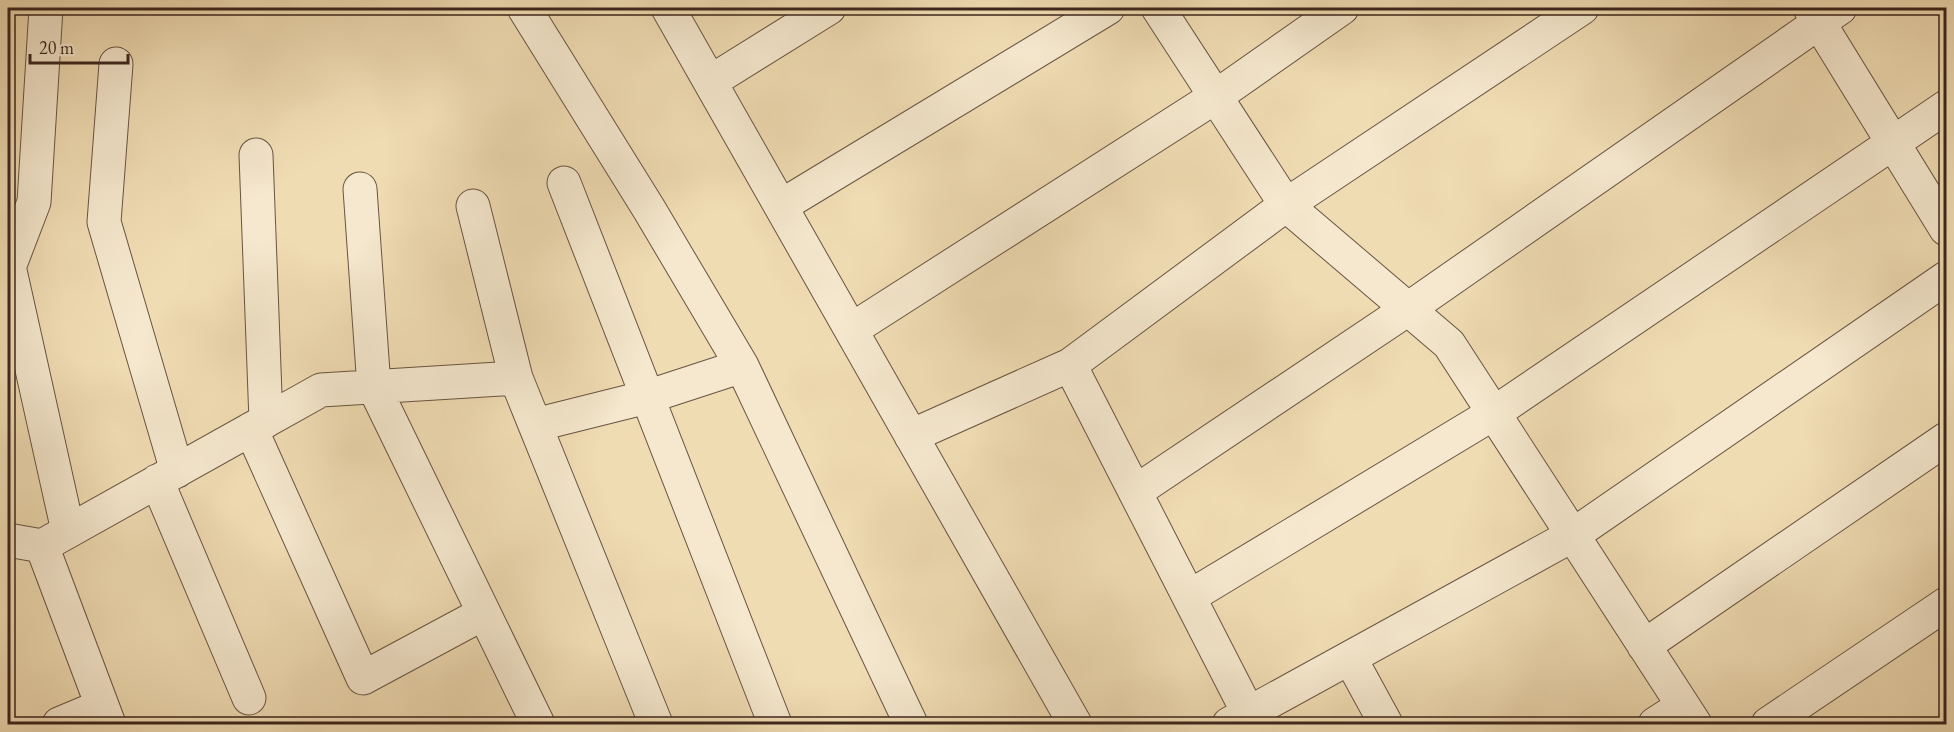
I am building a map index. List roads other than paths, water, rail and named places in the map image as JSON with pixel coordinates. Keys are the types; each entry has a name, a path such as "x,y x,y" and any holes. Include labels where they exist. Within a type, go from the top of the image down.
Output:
{"street":[{"path":"46,8 34,201 8,268 55,538 105,715 59,724"},
{"path":"524,8 649,209 742,366 911,724"},
{"path":"668,8 1075,724"},
{"path":"710,82 828,8"},
{"path":"781,206 1108,8"},
{"path":"1158,8 1286,205 1449,344 1689,715 1655,724"},
{"path":"851,330 1215,97 1342,8"},
{"path":"911,436 1070,365 1286,205 1582,8"},
{"path":"1135,492 1408,309 1823,12 1893,143 1947,229"},
{"path":"116,64 104,222 167,476 249,698"},
{"path":"1189,597 1494,413 1947,107"},
{"path":"256,155 259,425 363,678 484,613"},
{"path":"564,183 775,724"},
{"path":"360,189 374,387 484,613 532,722"},
{"path":"473,207 516,378 656,724"},
{"path":"1070,365 1189,597 1244,721 1350,658 1573,536 1947,278"},
{"path":"535,425 647,396 742,366"},
{"path":"8,540 55,538 321,390 516,378"},
{"path":"1644,646 1947,439"},
{"path":"1768,724 1947,604"},
{"path":"1350,658 1386,724"}]}
